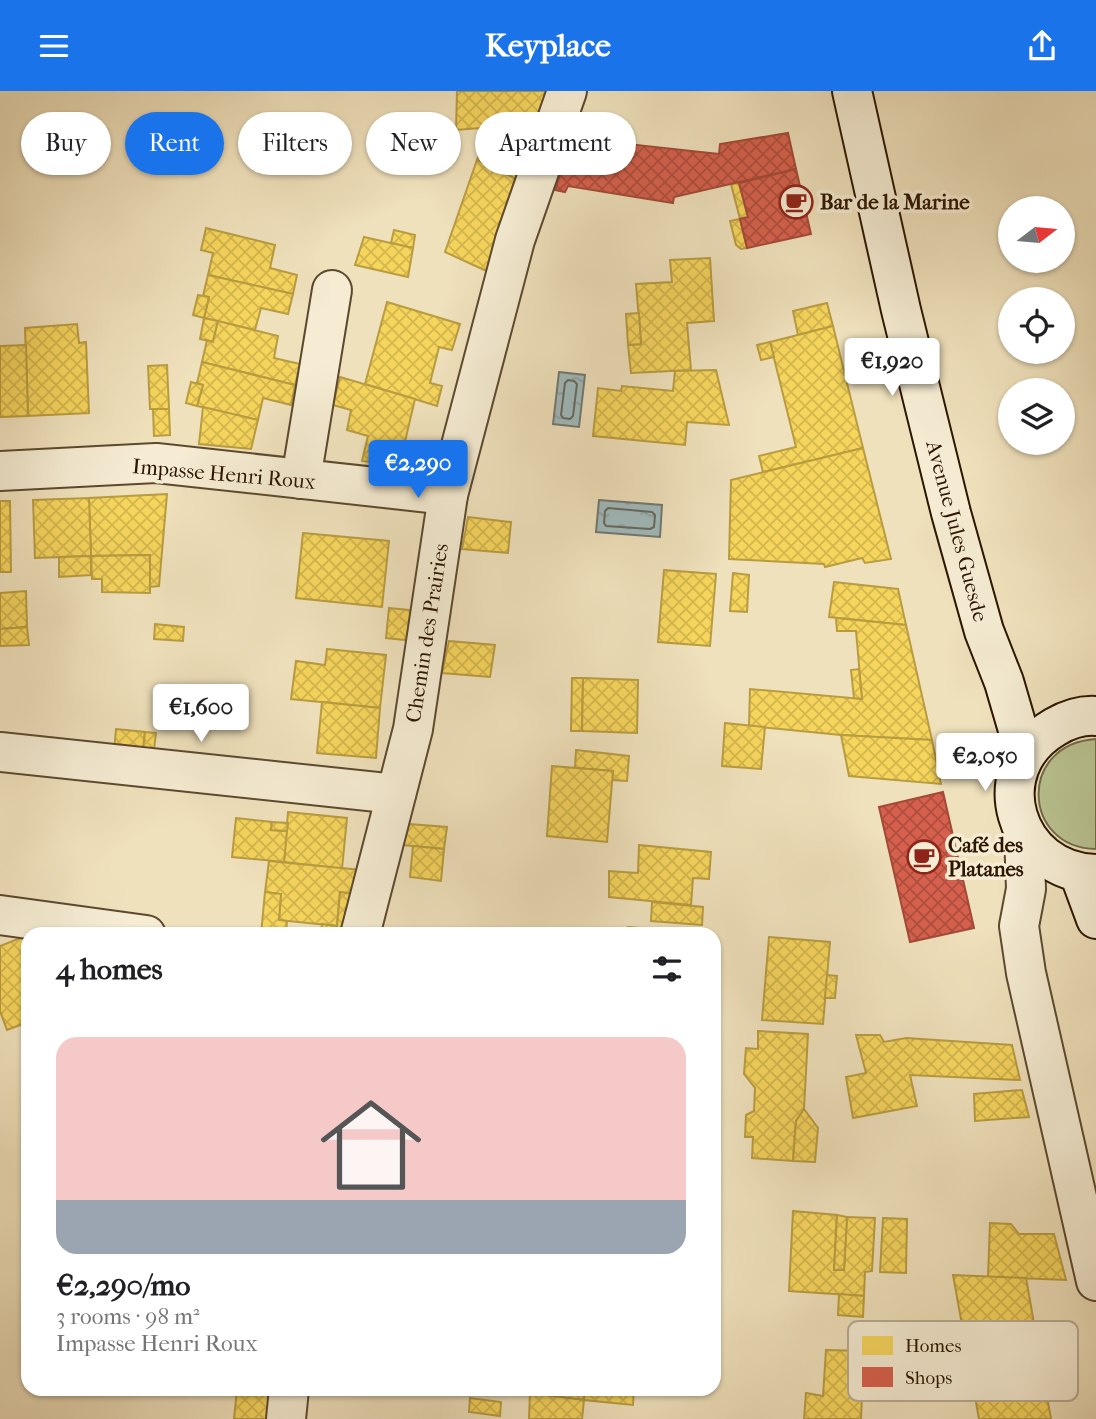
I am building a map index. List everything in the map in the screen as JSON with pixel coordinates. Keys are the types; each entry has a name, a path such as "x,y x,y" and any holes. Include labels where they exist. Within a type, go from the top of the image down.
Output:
{"street":[{"name":"Chemin des Prairies","path":"362,927 413,729 448,495 514,240 567,91"},
{"name":"Avenue Jules Guesde","path":"852,91 901,310 951,513 984,631 1004,683 1025,754"},
{"path":"301,479 332,290"},
{"name":"Impasse Henri Roux","path":"0,471 156,463 448,495"},
{"path":"1004,683 1081,718"},
{"path":"1081,718 1042,734 1025,754 1016,779 1015,807 1024,833 1026,889 1019,926 1026,973 1096,1281"},
{"path":"0,752 396,795"},
{"path":"1024,833 1039,853 1078,871 1096,919"},
{"path":"1026,889 1078,871"},
{"path":"0,915 88,927"},
{"path":"286,1419 288,1396"}],"green space":[{"path":"1096,739 1096,849 1072,844 1054,832 1043,815 1039,796 1042,776 1052,758 1070,745"}],"water":[{"path":"559,372 585,375 579,427 553,424"},
{"path":"599,500 662,505 660,537 596,532"}],"building: Homes":[{"path":"457,91 555,91 548,112 475,112 475,128 461,130 461,112 456,112"},
{"path":"475,166 475,175 508,175 522,182 493,274 445,252"},
{"path":"508,175 525,175 522,182"},
{"path":"739,183 748,217 740,219 731,184"},
{"path":"740,219 747,248 741,249 736,245 730,221"},
{"path":"206,228 275,245 270,268 297,275 293,294 208,275 213,253 201,250"},
{"path":"394,230 415,235 413,248 391,243"},
{"path":"364,237 413,248 408,277 355,265"},
{"path":"710,258 714,321 687,323 691,370 631,373 628,345 641,344 636,284 672,282 670,260"},
{"path":"208,275 293,294 288,314 261,308 255,330 204,318 209,297 203,296"},
{"path":"198,295 209,297 204,318 193,315"},
{"path":"387,302 460,324 452,350 439,347 430,383 442,386 437,406 365,384"},
{"path":"827,303 833,326 798,335 793,311"},
{"path":"639,313 641,344 628,345 626,314"},
{"path":"204,318 218,321 213,342 200,339"},
{"path":"218,321 278,336 274,358 300,364 295,385 202,362 207,340 213,342"},
{"path":"77,324 79,343 86,342 89,413 28,416 25,328"},
{"path":"833,326 863,448 763,472 759,456 796,447 770,342"},
{"path":"770,342 774,357 761,360 757,345"},
{"path":"26,345 28,416 0,417 0,346"},
{"path":"202,362 295,385 291,405 263,398 258,420 197,406 203,385 197,383"},
{"path":"167,365 169,409 150,409 148,366"},
{"path":"716,370 729,425 687,422 685,445 593,436 598,388 621,391 622,386 673,391 675,371"},
{"path":"340,377 415,399 404,446 408,447 404,466 362,461 368,436 347,430 351,410 333,405"},
{"path":"191,382 203,385 197,406 186,403"},
{"path":"203,407 258,420 251,449 199,444"},
{"path":"153,409 169,409 170,435 154,436"},
{"path":"863,448 891,559 865,563 862,558 825,567 824,564 729,559 731,480"},
{"path":"167,494 159,586 150,587 150,555 91,556 89,498"},
{"path":"89,498 91,556 35,558 33,500"},
{"path":"0,501 10,501 11,572 0,572"},
{"path":"468,517 511,522 508,553 462,549"},
{"path":"303,533 389,541 382,607 296,598"},
{"path":"150,555 150,593 102,592 102,579 92,579 91,556"},
{"path":"91,556 91,575 59,577 59,557"},
{"path":"664,570 716,574 710,646 658,642"},
{"path":"733,573 749,575 747,612 730,611"},
{"path":"834,582 898,589 906,625 829,617"},
{"path":"26,591 27,627 0,629 0,593"},
{"path":"389,608 419,611 414,641 386,638"},
{"path":"836,618 906,625 932,740 749,726 750,689 862,699 856,631 837,631"},
{"path":"155,624 184,627 183,641 154,639"},
{"path":"27,627 29,645 0,646 0,629"},
{"path":"449,641 495,645 490,677 442,673"},
{"path":"327,649 386,655 380,708 291,699 296,661 325,665"},
{"path":"859,669 862,699 854,698 851,670"},
{"path":"572,678 583,678 582,731 571,731"},
{"path":"583,678 638,680 637,733 582,731"},
{"path":"322,702 380,708 376,758 317,753"},
{"path":"725,723 765,727 761,769 722,766"},
{"path":"116,729 145,732 143,750 114,751"},
{"path":"145,732 156,733 154,750 143,750"},
{"path":"841,735 932,740 941,784 849,776"},
{"path":"576,750 629,756 627,781 612,780 613,771 575,768"},
{"path":"552,766 613,771 607,842 547,836"},
{"path":"288,812 347,818 342,869 284,862"},
{"path":"236,818 272,822 271,830 287,831 284,862 232,857"},
{"path":"272,822 288,823 287,831 271,830"},
{"path":"409,824 447,827 444,849 403,845"},
{"path":"639,845 711,852 709,879 693,878 691,905 609,897 609,871 638,873"},
{"path":"413,846 444,849 441,881 410,877"},
{"path":"269,861 361,870 354,894 340,892 337,926 279,920 281,894 265,892"},
{"path":"265,892 281,894 279,920 287,921 287,927 262,927"},
{"path":"340,892 354,894 345,927 322,927 322,924 337,926"},
{"path":"652,902 703,907 702,925 651,921"},
{"path":"769,937 830,942 823,1024 762,1020"},
{"path":"21,938 21,1025 7,1030 0,1011 0,946"},
{"path":"827,975 837,976 835,998 825,998"},
{"path":"758,1031 808,1034 804,1109 796,1121 793,1161 752,1158 753,1137 745,1137 746,1115 754,1111 755,1088 744,1074 746,1048 758,1049"},
{"path":"856,1035 880,1035 884,1042 906,1038 1012,1045 1020,1080 910,1075 917,1106 853,1118 846,1077 866,1073"},
{"path":"1022,1090 1029,1117 975,1121 974,1094"},
{"path":"804,1109 818,1128 815,1162 793,1161 796,1121"},
{"path":"793,1211 837,1215 834,1270 844,1270 847,1217 875,1218 872,1271 865,1272 864,1296 789,1291"},
{"path":"837,1215 847,1217 844,1270 834,1270"},
{"path":"883,1218 907,1219 906,1273 880,1272"},
{"path":"990,1223 1011,1224 1019,1234 1054,1234 1066,1280 988,1277"},
{"path":"953,1275 1026,1278 1034,1321 961,1321"},
{"path":"839,1294 864,1296 863,1317 838,1315"},
{"path":"826,1350 848,1351 848,1401 862,1401 861,1419 804,1419 806,1393 823,1396"},
{"path":"236,1396 269,1396 267,1419 234,1419"},
{"path":"530,1396 584,1400 582,1419 529,1419"},
{"path":"545,1396 584,1396 584,1400"},
{"path":"584,1396 634,1396 633,1405 584,1400"},
{"path":"470,1398 501,1402 500,1416 469,1412"},
{"path":"976,1401 1048,1401 1051,1419 979,1419"}],"building: Shops":[{"path":"788,133 796,169 674,197 673,203 568,186 565,192 555,190 560,175 636,175 636,145 719,154 720,144"},
{"path":"796,169 811,234 747,248 740,219 748,217 739,183"},
{"name":"Café des Platanes","path":"943,792 974,928 910,942 879,807"}],"place":[{"name":"Bar de la Marine","path":"796,202"},
{"name":"Café des Platanes","path":"924,857"}]}
